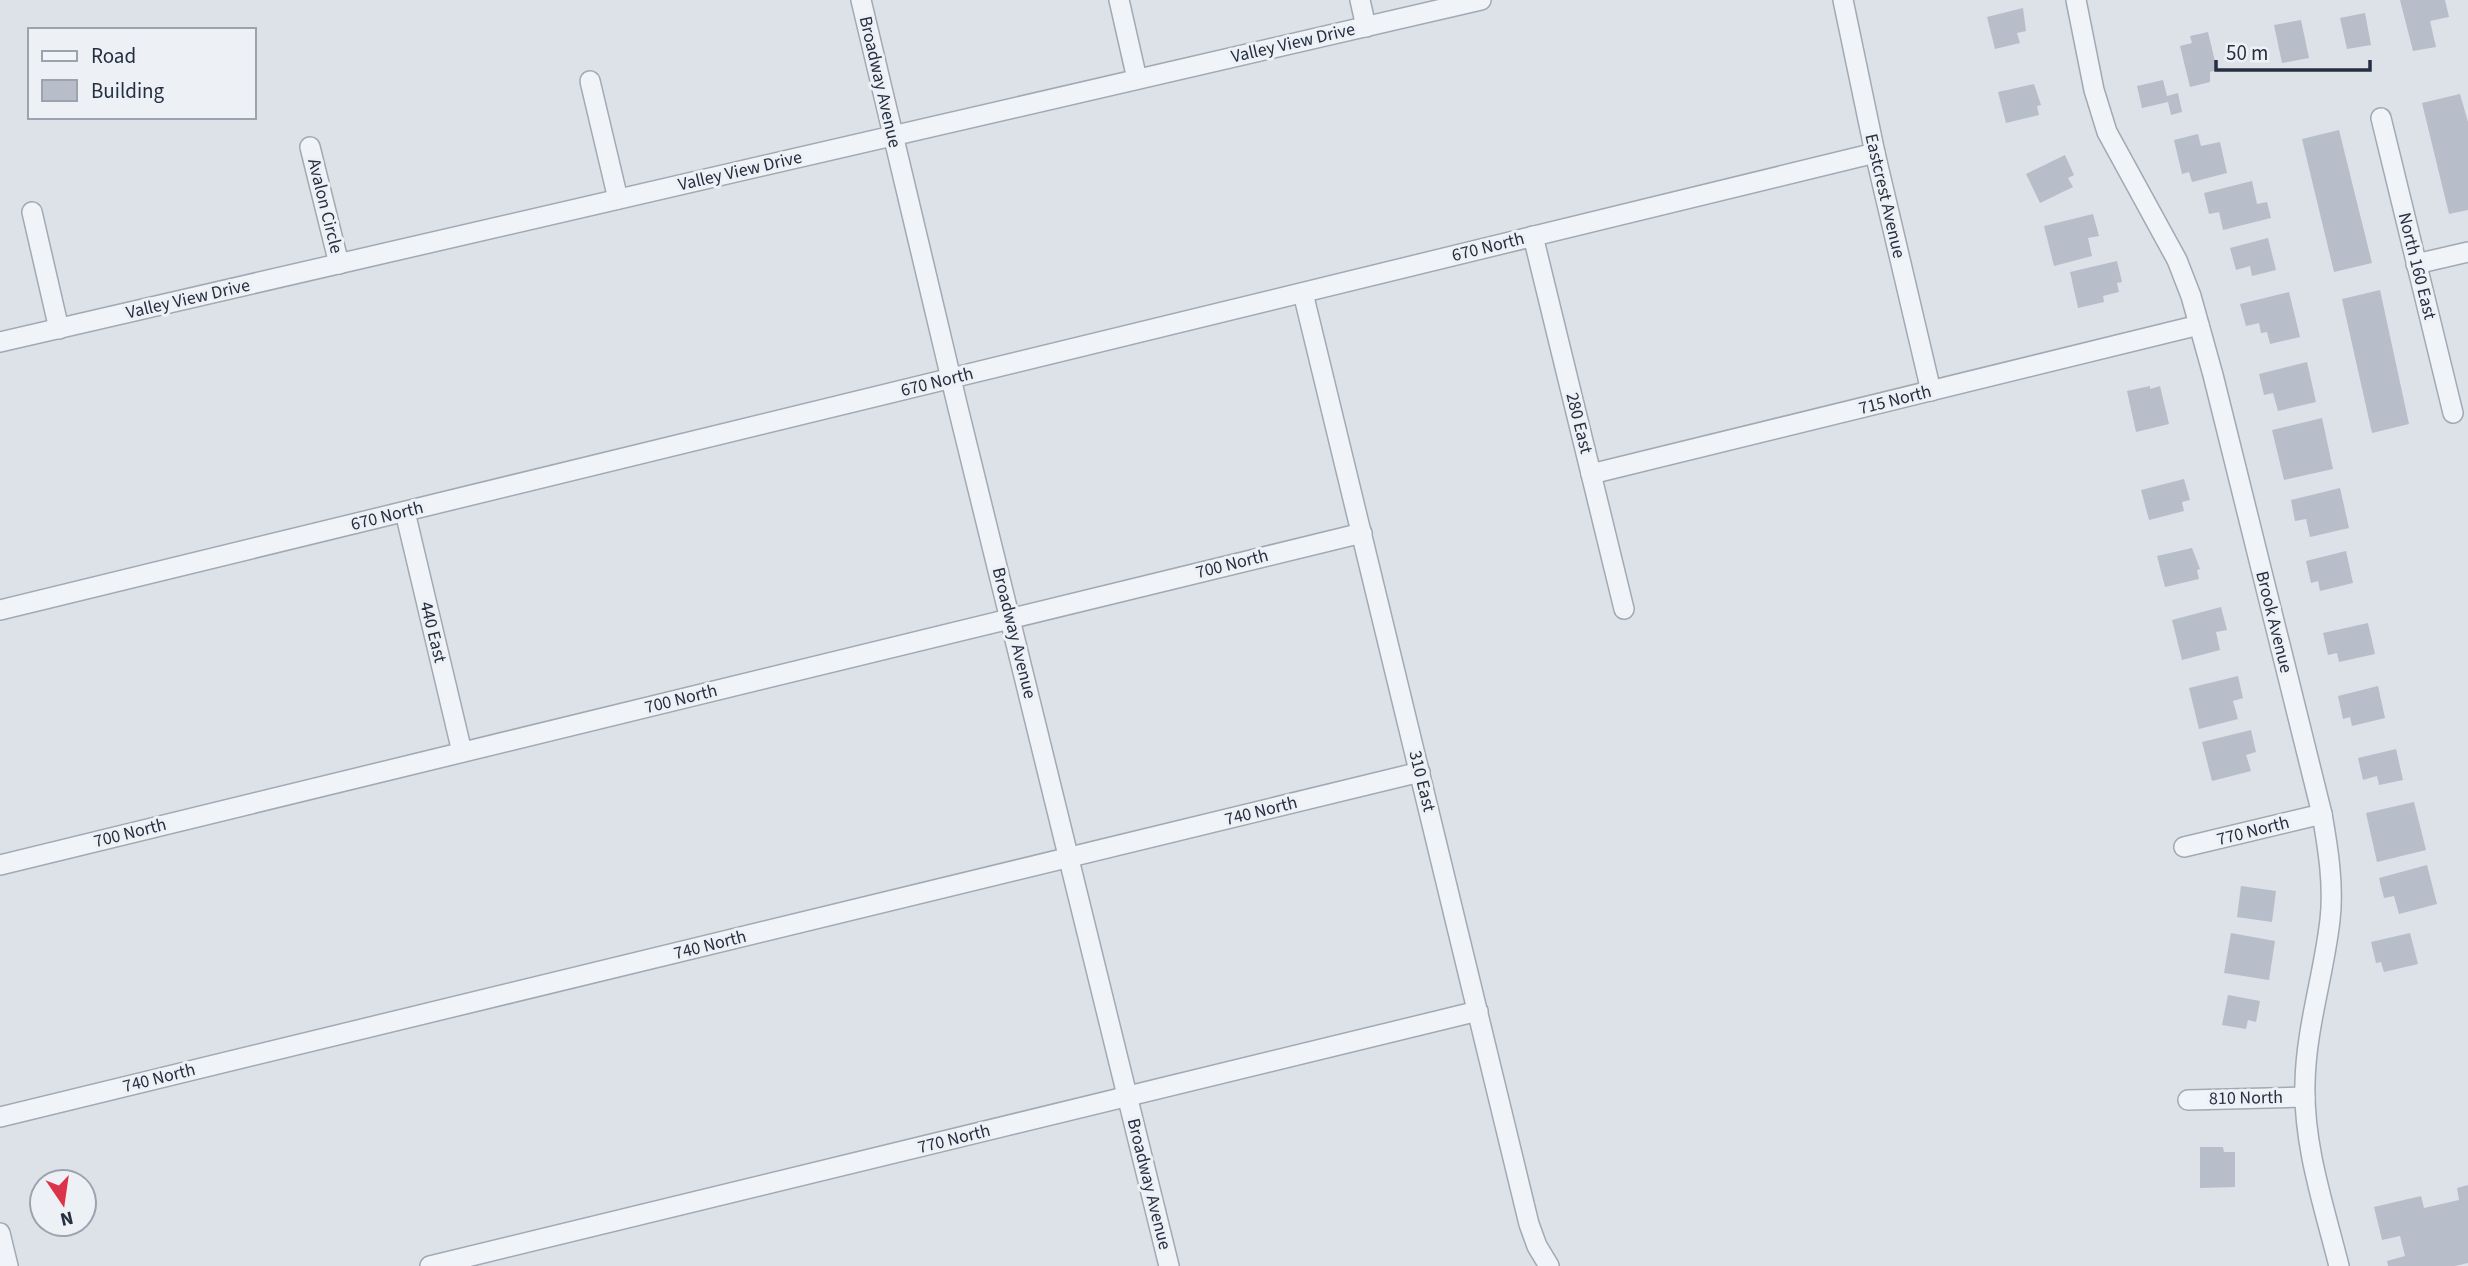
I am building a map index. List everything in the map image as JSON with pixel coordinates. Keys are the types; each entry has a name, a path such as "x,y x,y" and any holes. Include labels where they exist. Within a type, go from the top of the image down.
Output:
{"street":[{"name":"Broadway Avenue","path":"861,0 951,379 1169,1266"},
{"path":"1119,0 1137,79"},
{"path":"1360,0 1366,27"},
{"name":"Valley View Drive","path":"0,342 1481,0"},
{"name":"Eastcrest Avenue","path":"1843,0 1875,153 1931,391"},
{"name":"Brook Avenue","path":"2079,1 2094,90 2107,132 2177,260 2199,325 2322,814 2330,870 2330,918 2306,1063 2305,1097 2309,1145 2339,1266"},
{"path":"590,81 618,199"},
{"name":"North 160 East","path":"2381,118 2452,413"},
{"name":"Avalon Circle","path":"310,148 339,264"},
{"name":"670 North","path":"0,610 1875,153"},
{"path":"32,212 59,329"},
{"name":"280 East","path":"1533,236 1624,609"},
{"path":"2416,264 2468,251"},
{"name":"310 East","path":"1303,293 1529,1224 1537,1246 1549,1266"},
{"name":"715 North","path":"1591,474 2199,325"},
{"name":"440 East","path":"405,512 462,752"},
{"name":"700 North","path":"0,864 1362,533"},
{"name":"740 North","path":"0,1117 1420,772"},
{"name":"770 North","path":"2184,847 2322,814"},
{"name":"770 North","path":"430,1266 1478,1011"},
{"name":"810 North","path":"2188,1100 2305,1097"},
{"path":"0,1233 8,1266"}],"building":[{"path":"2400,0 2445,0 2449,17 2430,21 2436,47 2413,51"},
{"path":"2023,8 2026,31 2017,33 2020,43 1995,49 1987,17"},
{"path":"2365,13 2371,45 2347,49 2340,18"},
{"path":"2301,20 2309,58 2282,63 2274,25"},
{"path":"2208,32 2217,70 2210,72 2210,82 2190,87 2180,46 2192,43 2190,36"},
{"path":"2163,80 2167,96 2178,93 2182,112 2171,115 2168,102 2142,108 2137,86"},
{"path":"2034,84 2041,105 2037,106 2039,115 2006,123 1998,92"},
{"path":"2460,94 2468,122 2468,210 2449,214 2422,103"},
{"path":"2339,130 2372,263 2334,272 2302,139"},
{"path":"2198,134 2201,146 2220,142 2227,173 2192,182 2189,172 2182,174 2174,140"},
{"path":"2065,155 2074,175 2068,178 2073,187 2040,203 2026,174"},
{"path":"2252,181 2257,204 2267,202 2271,218 2223,230 2219,212 2209,214 2204,193"},
{"path":"2093,214 2099,236 2088,238 2092,256 2054,266 2044,226"},
{"path":"2268,238 2276,270 2252,276 2250,266 2236,270 2230,248"},
{"path":"2117,261 2122,282 2117,283 2119,292 2103,296 2104,302 2078,308 2070,272"},
{"path":"2380,290 2409,424 2372,433 2342,299"},
{"path":"2289,292 2300,337 2270,344 2267,332 2261,333 2259,323 2246,326 2240,304"},
{"path":"2307,362 2316,402 2278,411 2273,393 2264,395 2259,374"},
{"path":"2150,386 2150,389 2160,386 2169,424 2136,432 2127,391"},
{"path":"2322,418 2333,469 2284,480 2272,430"},
{"path":"2184,479 2190,500 2182,502 2184,511 2149,520 2141,490"},
{"path":"2340,488 2349,528 2310,537 2306,519 2295,521 2291,500"},
{"path":"2192,548 2200,569 2197,570 2199,579 2165,587 2157,556"},
{"path":"2346,551 2353,583 2320,591 2318,581 2311,583 2306,561"},
{"path":"2221,607 2227,630 2216,632 2220,650 2182,660 2172,620"},
{"path":"2368,623 2375,654 2339,662 2337,653 2328,655 2323,633"},
{"path":"2238,676 2243,698 2233,701 2238,719 2199,729 2189,688"},
{"path":"2378,686 2385,718 2352,726 2350,717 2343,719 2338,696"},
{"path":"2251,730 2256,752 2246,755 2251,771 2212,781 2202,742"},
{"path":"2396,749 2403,780 2379,785 2377,776 2363,780 2358,758"},
{"path":"2414,802 2426,850 2377,862 2366,813"},
{"path":"2427,865 2437,904 2399,914 2394,896 2384,898 2379,878"},
{"path":"2241,886 2276,891 2272,922 2237,917"},
{"path":"2231,933 2275,941 2269,980 2224,973"},
{"path":"2410,933 2418,964 2384,972 2381,962 2376,963 2371,942"},
{"path":"2228,995 2260,1001 2256,1022 2248,1020 2246,1029 2222,1025"},
{"path":"2200,1147 2223,1147 2224,1152 2235,1152 2235,1187 2200,1188"},
{"path":"2468,1185 2468,1263 2455,1266 2388,1266 2387,1261 2405,1256 2400,1236 2382,1240 2374,1207 2421,1196 2424,1208 2459,1200 2457,1188"}]}
